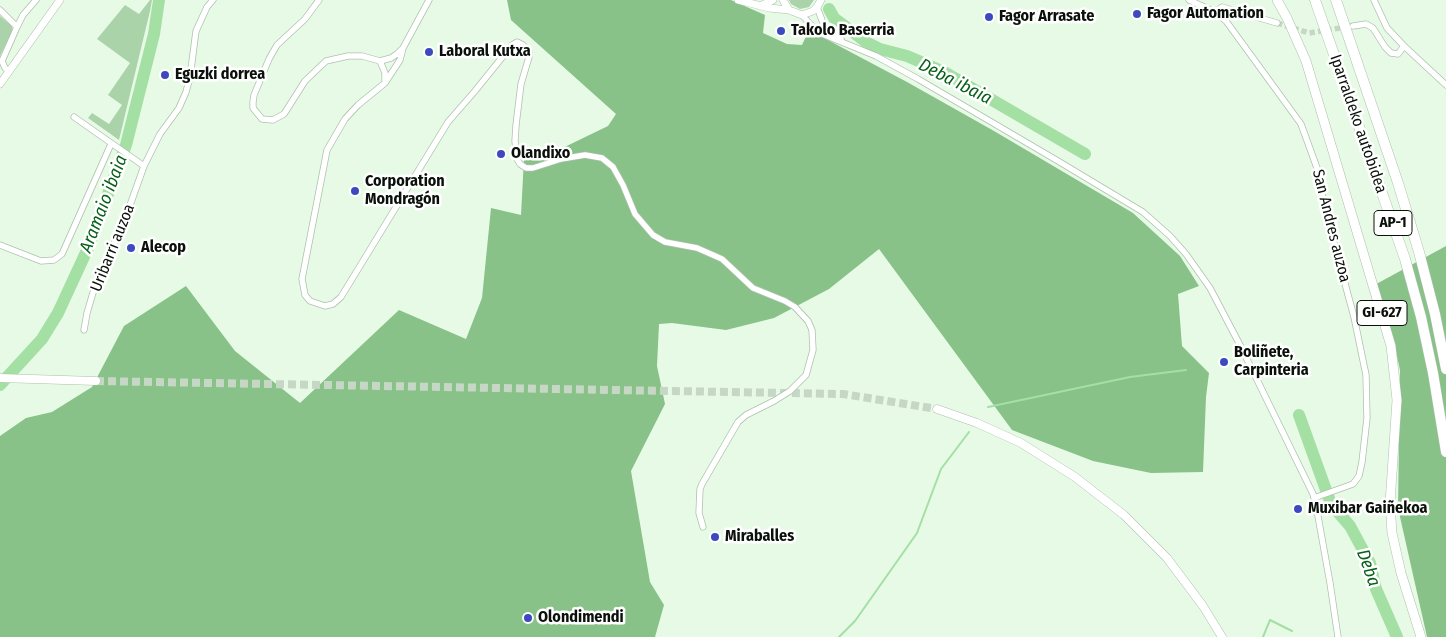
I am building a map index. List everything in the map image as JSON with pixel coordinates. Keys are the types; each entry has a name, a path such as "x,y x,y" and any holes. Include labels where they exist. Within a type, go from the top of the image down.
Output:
{"highway":[{"name":"Iparraldeko autobidea","path":"1315,0 1405,259 1421,317 1433,373 1446,452"},
{"name":"AP-1","path":"1336,0 1414,234 1435,314 1446,369"}],"main road":[{"name":"GI-627","path":"1277,0 1306,62 1391,346 1397,400 1390,503 1392,533 1401,573 1421,637"},
{"path":"0,378 96,381"},
{"path":"937,409 977,423 1021,443 1075,477 1124,515 1167,558 1203,606 1222,637"}],"street":[{"path":"9,71 5,68 2,61 23,15 36,0"},
{"path":"0,84 60,0"},
{"name":"Uribarri auzoa","path":"84,330 95,286 124,222 144,166 160,134 179,108 186,92 190,77 196,31 203,13 213,0"},
{"path":"320,0 305,19 277,45 269,60 254,95 253,108 262,119 268,121 278,119 284,114 310,75 326,61 348,56 362,56 380,61 391,58 403,48"},
{"path":"429,0 403,48 400,60 385,82 345,119 328,150 302,279 305,295 310,301 324,306 333,304 341,297 442,130 512,44 517,42 529,51 516,125 516,146 520,164 526,168 585,155 602,158 616,172 634,214 653,235 665,242 697,248 722,259 753,288 785,301 802,314 808,321 813,334 811,360 806,375 790,391 774,402 746,415 738,422 700,490 698,513 703,527"},
{"path":"738,0 760,6 789,10 802,15 822,34 847,43"},
{"path":"760,6 773,0"},
{"path":"783,0 789,10"},
{"name":"San Andres auzoa","path":"1189,0 1216,12 1231,27 1301,124 1316,168 1354,317 1366,375 1366,418 1359,476 1353,484 1314,498"},
{"path":"1374,0 1387,28 1446,85"},
{"path":"802,15 808,14 820,2"},
{"path":"820,2 823,23 828,30 847,43 918,80 1090,179 1145,214 1170,236 1201,274 1252,368 1314,498 1338,637"},
{"name":"San Andres auzoa","path":"1216,12 1222,7 1277,23"},
{"path":"0,10 17,27"},
{"path":"1353,26 1366,24 1373,28 1391,53 1398,54 1404,46"},
{"path":"380,61 385,73 385,82"},
{"path":"74,117 144,166"},
{"path":"0,245 41,261 54,260 62,254 111,144"}],"green space":[{"path":"152,0 150,11 119,140 88,118 92,113 109,124 122,105 108,95 130,63 97,39 125,5 139,14"},
{"path":"507,0 731,0 765,15 763,33 787,44 802,45 809,30 994,131 1133,213 1180,256 1199,286 1178,294 1182,346 1209,373 1206,397 1203,472 1151,473 1093,461 1012,430 879,249 829,289 774,318 726,330 672,323 659,324 657,366 665,404 631,471 650,582 664,605 655,637 0,637 0,436 26,418 52,412 92,387 124,326 186,286 235,351 300,403 399,310 466,339 482,298 491,208 521,215 524,159 546,156 608,126 616,114 511,20"},
{"path":"789,0 814,0 809,7 800,9 791,4"},
{"path":"0,16 12,26 12,32 0,56"},
{"path":"1446,246 1446,637 1427,637 1398,508 1400,370 1391,330 1369,288"}],"waterway":[{"name":"Aramaio ibaia","path":"0,385 42,339 58,313 88,248 126,145 154,34 159,0"},
{"name":"Deba ibaia","path":"829,9 834,18 866,42 880,49 907,56 944,72 1085,154"},
{"path":"988,407 1130,377 1186,370"},
{"name":"Deba","path":"1299,415 1331,504 1350,526 1370,563 1376,589 1397,637"},
{"path":"839,637 855,621 917,533 941,469 969,432"},
{"path":"1263,637 1270,620 1292,631"}],"tunnel":[{"path":"1277,23 1309,33 1346,27"},
{"path":"96,381 843,394 937,409"}],"place":[{"name":"Fagor Automation","path":"1137,14"},
{"name":"Fagor Arrasate","path":"989,17"},
{"name":"Takolo Baserria","path":"781,31"},
{"name":"Laboral Kutxa","path":"429,52"},
{"name":"Eguzki dorrea","path":"165,75"},
{"name":"Olandixo","path":"501,154"},
{"name":"Corporation Mondragón","path":"355,191"},
{"name":"Alecop","path":"131,248"},
{"name":"Boliñete, Carpinteria","path":"1224,362"},
{"name":"Muxibar Gaiñekoa","path":"1298,509"},
{"name":"Miraballes","path":"715,537"},
{"name":"Olondimendi","path":"528,618"}]}
